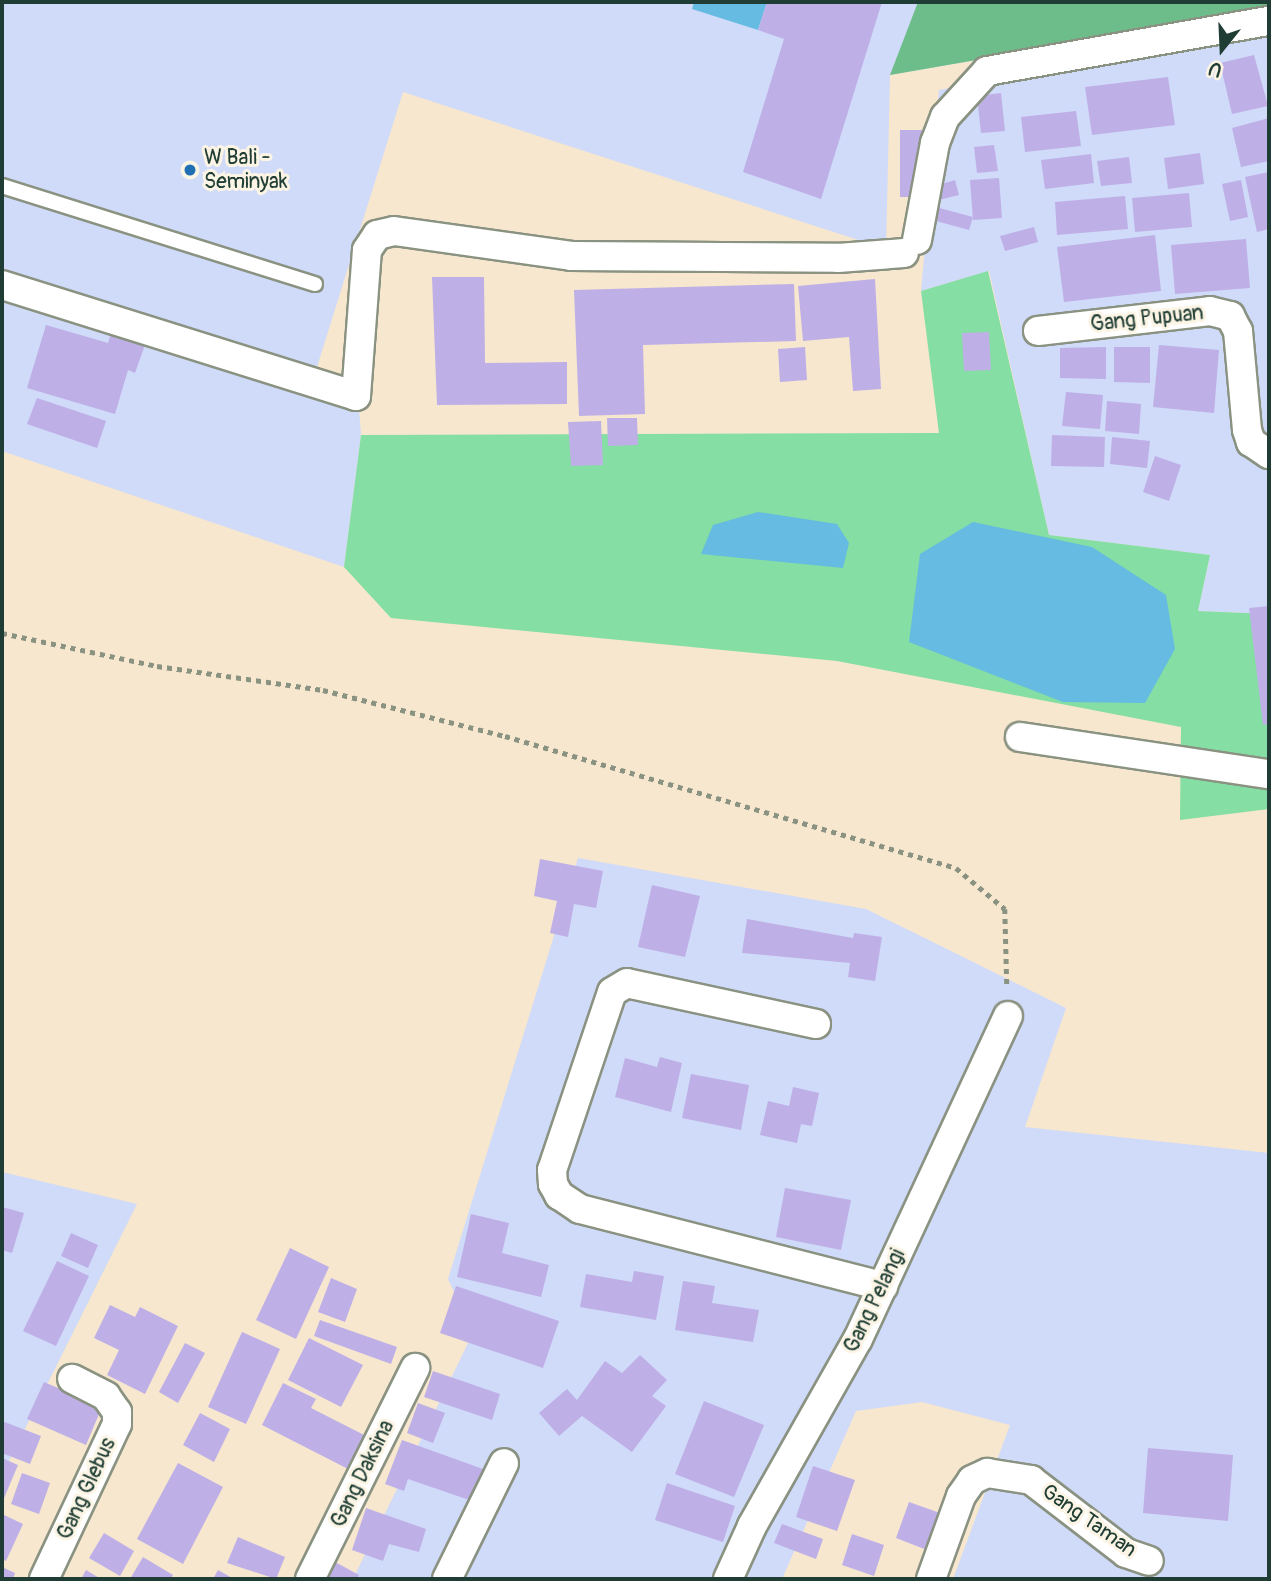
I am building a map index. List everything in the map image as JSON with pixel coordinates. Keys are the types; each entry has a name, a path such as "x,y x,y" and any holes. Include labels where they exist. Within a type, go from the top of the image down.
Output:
{"street":[{"path":"2,285 356,396 367,250 377,235 394,231 571,256 838,258 911,246 935,143 945,117 987,71 1269,21"},
{"name":"Gang Pupuan","path":"1038,331 1210,311 1230,316 1238,331 1247,430 1251,442 1269,454"},
{"path":"1020,737 1269,774"},
{"path":"816,1024 627,983 612,992 552,1170 553,1184 559,1195 580,1209 883,1286"},
{"name":"Gang Pelangi","path":"728,1579 752,1526 858,1339 1008,1016"},
{"name":"Gang Daksina","path":"310,1579 415,1368"},
{"name":"Gang Glebus","path":"44,1579 117,1424 117,1412 106,1396 72,1379"},
{"path":"447,1579 504,1463"},
{"name":"Gang Taman","path":"931,1579 961,1496 972,1480 987,1473 1031,1480 1126,1553 1149,1561"}],"lane":[{"path":"2,186 316,284"}],"path":[{"path":"2,633 158,666 323,690 505,736 956,868 1005,909 1008,1016"}],"shaded area":[{"name":"W Bali - Seminyak","path":"2,2 1269,2 1269,9 890,75 886,249 403,92 317,367 357,380 361,435 344,567 2,451"},
{"path":"1269,30 1269,614 1198,611 1210,555 1049,535 989,271 921,291 939,90"},
{"path":"578,858 866,909 1066,1008 1025,1127 1269,1153 1269,1579 953,1579 1010,1425 922,1402 856,1411 782,1579 353,1579 473,1333 448,1279"},
{"path":"2,1172 137,1204 2,1475"}],"green space":[{"path":"918,2 1269,2 1269,9 890,75"},
{"path":"988,271 1049,535 1210,555 1198,611 1269,614 1269,809 1180,820 1181,727 837,661 391,618 344,567 361,435 939,433 921,291"}],"water":[{"path":"694,2 767,2 758,30 692,9"},
{"path":"758,512 837,524 849,543 843,568 701,554 713,525"},
{"path":"973,522 1092,547 1166,595 1175,649 1145,703 1063,702 909,642 920,554"}],"building":[{"path":"767,2 882,2 821,199 743,172 784,39 758,30"},
{"path":"1254,55 1268,106 1232,114 1220,63"},
{"path":"1168,77 1175,125 1092,135 1085,87"},
{"path":"1001,93 1005,131 981,133 977,96"},
{"path":"1076,111 1081,146 1025,152 1021,117"},
{"path":"1269,118 1269,161 1241,167 1232,128"},
{"path":"900,130 925,130 924,197 900,197"},
{"path":"994,145 998,171 977,173 974,147"},
{"path":"1200,153 1204,184 1168,189 1164,158"},
{"path":"1091,154 1094,183 1045,189 1041,160"},
{"path":"1129,157 1132,183 1101,186 1097,161"},
{"path":"1269,172 1269,229 1257,232 1245,177"},
{"path":"999,178 1002,218 973,220 970,180"},
{"path":"955,180 959,195 939,200 935,186"},
{"path":"1241,180 1248,217 1230,221 1222,184"},
{"path":"1189,193 1192,227 1135,232 1132,198"},
{"path":"1125,196 1128,229 1057,235 1055,202"},
{"path":"932,206 973,217 969,230 929,219"},
{"path":"1034,227 1038,242 1005,251 1000,236"},
{"path":"1155,235 1161,291 1064,302 1057,247"},
{"path":"1246,239 1250,288 1175,294 1171,245"},
{"path":"432,277 484,277 485,363 567,362 567,404 437,405"},
{"path":"875,279 881,389 853,391 849,337 803,341 798,286"},
{"path":"794,284 796,341 643,345 645,414 579,416 574,290"},
{"path":"46,325 108,343 112,330 146,342 135,373 128,370 115,414 27,388"},
{"path":"989,332 991,370 964,371 962,333"},
{"path":"1159,345 1219,350 1214,413 1153,407"},
{"path":"805,347 807,380 780,382 778,349"},
{"path":"1106,347 1106,379 1060,378 1060,348"},
{"path":"1114,347 1150,347 1150,383 1114,382"},
{"path":"1066,392 1103,395 1100,429 1062,426"},
{"path":"37,398 106,421 97,448 27,424"},
{"path":"1107,401 1141,404 1139,434 1105,431"},
{"path":"607,418 637,418 638,445 608,446"},
{"path":"601,421 603,465 571,466 568,422"},
{"path":"1052,435 1105,437 1104,467 1051,466"},
{"path":"1112,437 1150,441 1147,468 1110,464"},
{"path":"1155,456 1181,465 1169,501 1143,492"},
{"path":"1269,606 1269,724 1263,725 1249,608"},
{"path":"540,859 603,871 596,908 574,904 568,937 550,933 557,901 534,896"},
{"path":"652,885 700,896 685,957 638,947"},
{"path":"747,919 853,938 854,933 882,937 875,981 848,977 850,963 742,953"},
{"path":"660,1057 682,1063 671,1112 615,1097 625,1058 657,1067"},
{"path":"691,1074 749,1085 741,1130 682,1118"},
{"path":"793,1087 819,1093 812,1126 801,1124 797,1143 760,1135 768,1101 789,1106"},
{"path":"785,1188 851,1200 841,1250 776,1237"},
{"path":"2,1207 24,1213 12,1253 2,1250"},
{"path":"471,1214 509,1223 502,1253 549,1265 541,1297 457,1277"},
{"path":"71,1233 98,1245 88,1268 61,1256"},
{"path":"290,1248 329,1267 296,1339 256,1320"},
{"path":"57,1261 89,1276 56,1346 23,1331"},
{"path":"634,1271 664,1276 656,1320 580,1307 586,1274 632,1282"},
{"path":"331,1278 357,1289 345,1322 318,1312"},
{"path":"683,1281 715,1286 712,1303 759,1310 753,1342 675,1330"},
{"path":"456,1286 559,1321 543,1368 440,1333"},
{"path":"110,1305 135,1317 140,1307 178,1326 145,1394 107,1375 119,1350 94,1338"},
{"path":"320,1320 397,1347 391,1364 314,1336"},
{"path":"242,1332 280,1349 246,1424 208,1407"},
{"path":"309,1338 363,1365 341,1407 288,1380"},
{"path":"185,1343 205,1353 178,1403 159,1392"},
{"path":"640,1355 667,1380 652,1396 666,1406 632,1452 582,1416 559,1436 539,1413 567,1389 577,1400 605,1361 622,1373"},
{"path":"433,1371 500,1394 492,1420 424,1397"},
{"path":"44,1382 102,1407 86,1445 27,1419"},
{"path":"283,1383 316,1399 311,1408 370,1438 352,1471 262,1425"},
{"path":"704,1401 764,1425 734,1497 675,1474"},
{"path":"418,1403 445,1413 433,1443 407,1433"},
{"path":"200,1413 230,1429 214,1462 183,1445"},
{"path":"2,1421 41,1436 30,1464 2,1453"},
{"path":"402,1440 483,1469 472,1501 408,1479 404,1491 385,1484"},
{"path":"1148,1448 1233,1455 1228,1521 1143,1513"},
{"path":"2,1458 18,1465 2,1503"},
{"path":"178,1463 223,1487 183,1564 137,1539"},
{"path":"813,1466 855,1480 837,1531 796,1517"},
{"path":"22,1473 50,1483 39,1514 11,1504"},
{"path":"667,1483 735,1506 723,1542 655,1520"},
{"path":"909,1502 940,1513 927,1550 896,1538"},
{"path":"366,1508 426,1529 419,1552 389,1544 383,1561 352,1550"},
{"path":"2,1514 23,1524 6,1561 2,1559"},
{"path":"782,1524 823,1539 816,1559 774,1543"},
{"path":"104,1533 134,1551 120,1576 89,1558"},
{"path":"852,1534 884,1545 874,1576 842,1565"},
{"path":"238,1537 285,1557 276,1579 227,1563"},
{"path":"143,1557 173,1575 171,1579 130,1579"},
{"path":"335,1562 359,1575 357,1579 326,1579"},
{"path":"2,1567 15,1573 13,1579 2,1579"},
{"path":"86,1570 101,1579 81,1579"},
{"path":"218,1570 234,1579 213,1579"}],"place":[{"name":"W Bali - Seminyak","path":"190,170"}]}
